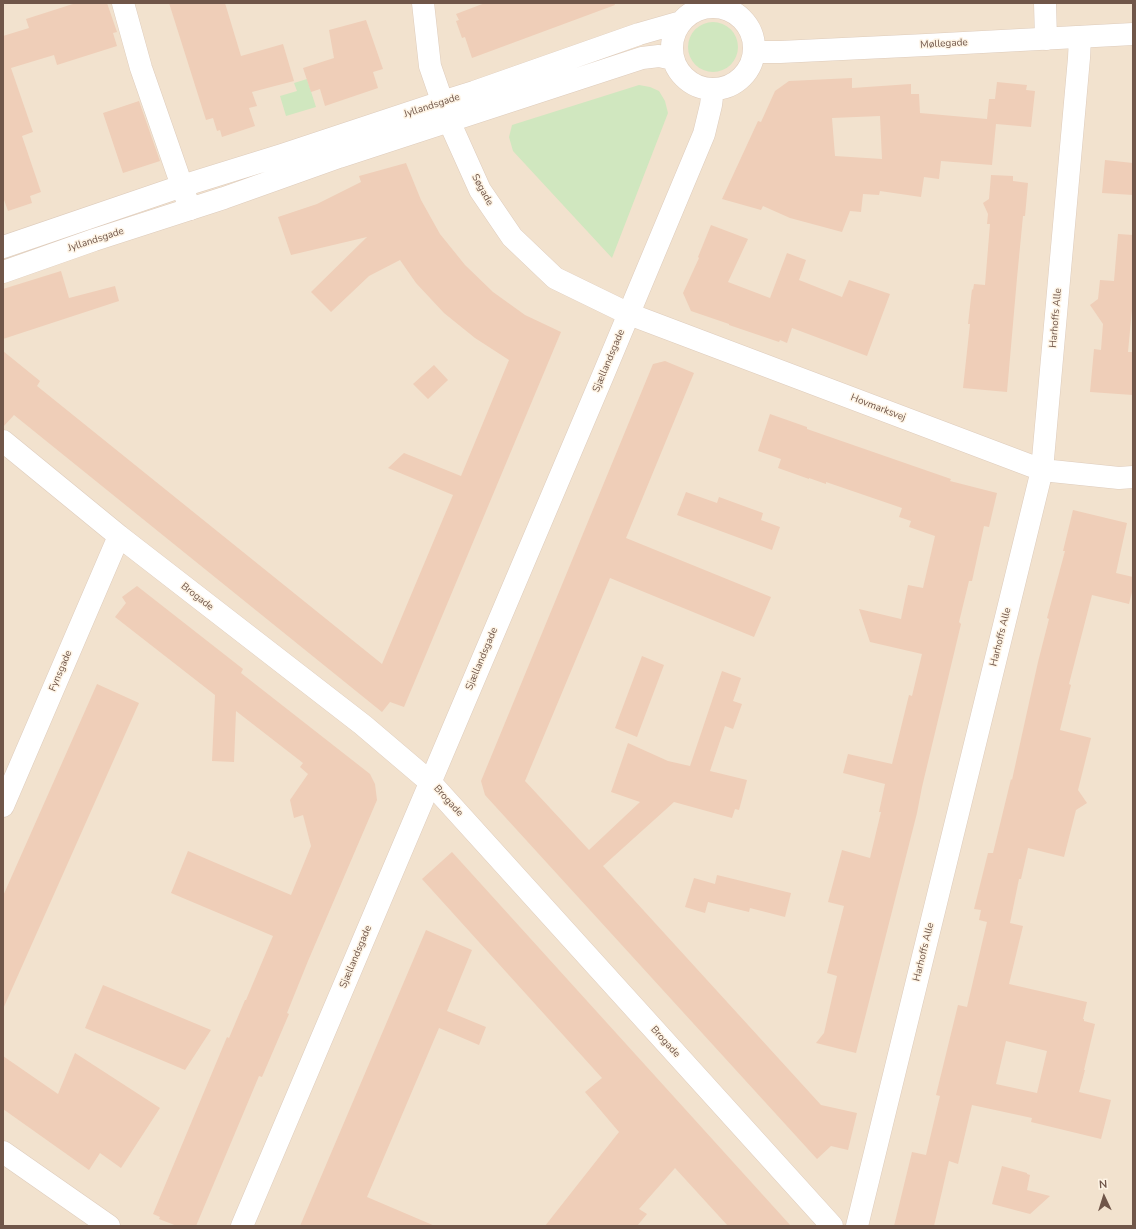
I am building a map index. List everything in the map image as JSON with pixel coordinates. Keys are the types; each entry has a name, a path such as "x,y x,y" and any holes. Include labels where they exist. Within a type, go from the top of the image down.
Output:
{"street":[{"path":"123,3 141,68 190,209"},
{"name":"Søgade","path":"423,3 430,66 446,112 480,190 512,237 555,278 629,314"},
{"path":"1045,3 1046,39"},
{"path":"714,5 728,10 740,17 749,28 755,52 749,68 740,79 727,86 713,89 700,87 688,81 679,71 673,59 672,45 674,33 681,22 690,14 714,5"},
{"name":"Jyllandsgade","path":"3,272 339,157 446,112 474,92 644,33 681,22"},
{"name":"Møllegade","path":"755,52 788,52 1133,34"},
{"name":"Harhoffs Alle","path":"857,1226 1042,470 1080,37"},
{"name":"Jyllandsgade","path":"3,247 182,186 324,142 446,112 642,58 659,56 673,59"},
{"name":"Sjællandsgade","path":"242,1226 704,134 713,89"},
{"name":"Hovmarksvej","path":"629,314 1042,470 1118,478 1133,477"},
{"name":"Brogade","path":"3,441 119,536 363,725 430,782 832,1226"},
{"name":"Fynsgade","path":"3,806 119,536"},
{"path":"3,1152 109,1226"}],"shaded area":[{"path":"3,3 1133,3 1133,1226 3,1226"}],"green space":[{"path":"708,22 718,22 731,29 738,42 738,52 731,65 718,72 708,72 699,68 692,61 688,52 688,42 692,33 699,26"},
{"path":"307,79 316,107 286,116 280,96 297,91 294,83"},
{"path":"639,85 650,87 659,91 665,101 668,113 612,258 513,151 509,137 512,125"}],"building":[{"path":"76,3 107,3 117,32 113,33 117,46 57,65 54,55 11,68 33,132 22,136 41,192 30,196 32,203 8,211 3,197 3,36 29,28 26,19"},
{"path":"169,3 225,3 241,56 283,44 294,81 252,92 257,106 249,108 255,126 222,137 220,130 217,131 213,118 206,120"},
{"path":"485,3 614,3 615,5 472,58 465,37 462,38 456,21 459,20 456,14"},
{"path":"366,20 383,69 373,72 378,88 325,106 320,89 311,92 303,68 334,58 329,30"},
{"path":"852,78 852,88 911,84 911,94 919,94 920,113 987,119 989,99 995,99 997,82 1027,85 1026,90 1035,91 1031,127 996,124 992,165 941,161 939,179 924,177 921,197 880,191 879,195 863,194 861,212 850,211 842,232 790,218 763,206 761,210 722,199 758,121 761,122 775,91 789,81","holes":["880,116 882,159 835,156 832,118"]},
{"path":"139,101 160,161 123,173 103,113"},
{"path":"1105,160 1133,163 1133,195 1102,193"},
{"path":"406,163 421,200 440,234 465,265 493,292 525,315 561,332 404,707 390,702 382,712 14,415 3,427 3,351 40,381 37,386 382,664 453,495 388,468 404,453 461,476 509,360 475,338 444,313 416,283 400,260 369,276 331,312 311,292 367,237 291,255 278,217 317,204 361,182 359,176"},
{"path":"991,175 1013,176 1013,181 1028,183 1025,216 1023,216 1007,392 963,388 972,289 973,290 974,284 985,285 990,224 987,224 988,214 983,203 989,199"},
{"path":"711,225 748,239 728,282 770,298 787,253 806,260 799,280 842,297 849,280 890,294 867,356 792,328 787,343 780,340 779,342 691,311 683,293 699,258 698,257"},
{"path":"1118,234 1133,235 1133,299 1128,352 1133,352 1133,395 1090,392 1094,349 1101,350 1103,324 1090,305 1098,299 1100,280 1114,281"},
{"path":"61,271 69,298 115,286 119,301 3,339 3,289"},
{"path":"665,361 694,373 626,538 771,597 754,637 610,578 525,781 589,850 640,802 611,792 628,743 668,761 690,766 722,671 741,678 733,701 742,704 733,729 725,726 710,771 747,780 739,810 735,809 732,818 674,802 603,866 821,1105 857,1113 848,1150 831,1146 817,1159 485,795 481,781 653,364"},
{"path":"434,365 448,380 428,399 413,384"},
{"path":"770,414 807,427 807,429 951,479 950,481 997,493 989,527 984,526 972,581 969,581 959,622 961,624 917,813 856,1053 816,1043 824,1033 837,976 827,973 844,906 828,902 842,850 870,858 881,812 879,812 885,784 843,773 848,754 892,764 909,695 912,696 922,654 870,642 859,609 901,619 908,585 923,588 935,536 909,527 911,521 899,517 902,508 826,482 826,484 778,468 781,459 758,451"},
{"path":"686,492 717,503 719,497 763,513 761,520 780,527 772,550 677,515"},
{"path":"1073,510 1127,523 1116,573 1133,577 1133,588 1129,604 1092,595 1069,684 1071,685 1060,730 1091,738 1078,790 1087,803 1076,810 1064,857 1028,848 1021,879 1019,879 1010,923 1023,926 1009,984 1087,1002 1083,1019 1084,1021 1095,1024 1079,1092 1111,1100 1101,1139 1031,1122 1032,1118 972,1105 958,1164 949,1161 934,1226 894,1226 912,1152 926,1155 940,1096 936,1095 958,1005 967,1007 987,922 979,920 981,910 974,909 988,853 993,853 1011,779 1012,780 1049,619 1047,618 1065,551 1063,551","holes":["1006,1041 1047,1051 1037,1093 996,1084"]},
{"path":"137,586 243,669 241,673 370,774 375,784 377,800 308,961 287,1013 289,1014 262,1077 259,1076 196,1226 177,1226 159,1219 160,1217 153,1214 227,1037 229,1038 273,936 171,893 188,851 291,895 311,846 303,815 294,818 290,800 308,774 300,767 303,763 236,711 234,762 212,761 215,695 115,617 126,603 122,597"},
{"path":"642,656 664,665 637,737 615,728"},
{"path":"97,684 139,703 3,1009 3,896"},
{"path":"452,852 791,1226 728,1226 675,1168 639,1209 647,1214 637,1226 545,1226 619,1132 585,1092 602,1078 422,879"},
{"path":"717,875 791,893 785,917 750,908 749,912 708,902 705,913 685,907 694,878 715,884"},
{"path":"426,930 472,950 447,1011 486,1027 479,1045 439,1028 367,1197 435,1226 300,1226"},
{"path":"103,985 211,1030 185,1070 85,1028"},
{"path":"75,1053 160,1108 121,1168 100,1153 89,1170 3,1109 3,1056 58,1094"},
{"path":"1002,1166 1027,1173 1030,1175 1027,1190 1050,1196 1030,1214 992,1204"}]}
